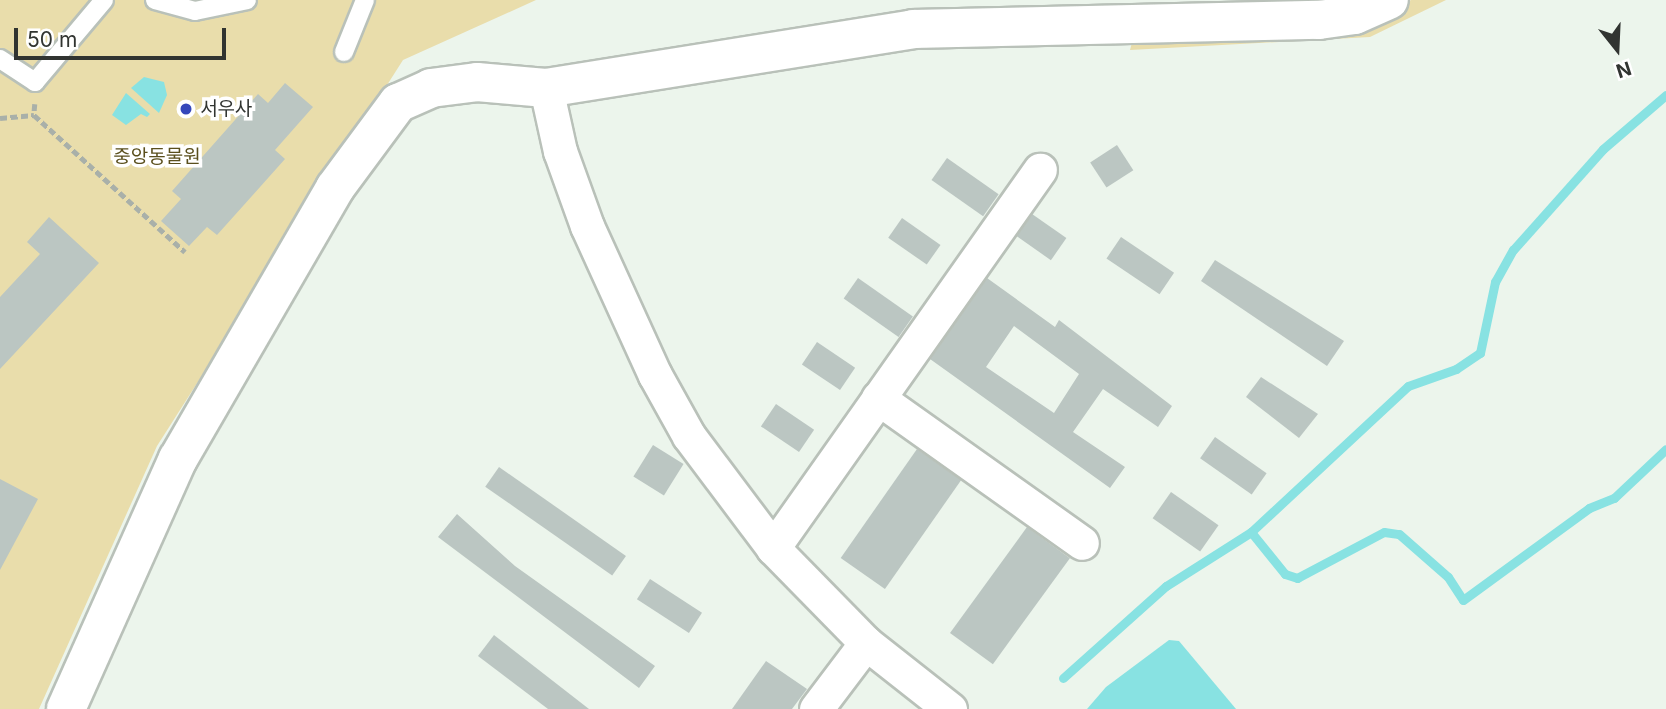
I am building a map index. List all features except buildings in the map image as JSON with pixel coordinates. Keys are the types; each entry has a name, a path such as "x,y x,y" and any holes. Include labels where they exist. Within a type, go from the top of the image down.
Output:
{"street":[{"path":"66,709 178,459 376,125 398,103 431,88 477,82 546,88 913,29 1319,20 1355,15 1389,0"},
{"path":"546,88 559,151 583,214 655,375 689,436 773,548 866,643 950,709"},
{"path":"773,548 1040,170"},
{"path":"878,398 1082,543"},
{"path":"816,709 866,643"}],"lane":[{"path":"0,59 35,82 104,0"},
{"path":"155,0 195,11 247,0"},
{"path":"344,52 365,0"}],"path":[{"path":"34,115 35,82"},
{"path":"0,118 34,115 185,252"}],"green space":[{"name":"중앙동물원","path":"0,0 536,0 403,60 157,446 39,709 0,709"},
{"path":"1411,0 1446,0 1370,37 1130,50 1135,32 1399,7"}],"water":[{"path":"144,77 164,82 167,95 159,113 131,88"},
{"path":"126,93 150,114 147,117 141,114 126,125 112,115"},
{"path":"1169,640 1179,641 1236,709 1087,709 1106,687"}],"waterway":[{"path":"1251,532 1408,386 1456,369 1480,353 1495,282 1513,250 1603,149 1666,95"},
{"path":"1063,678 1166,586 1251,532 1285,574 1297,578 1384,532 1399,534 1448,577 1463,600 1589,508 1614,498 1666,449"}],"place":[{"name":"서우사","path":"186,109"}]}
